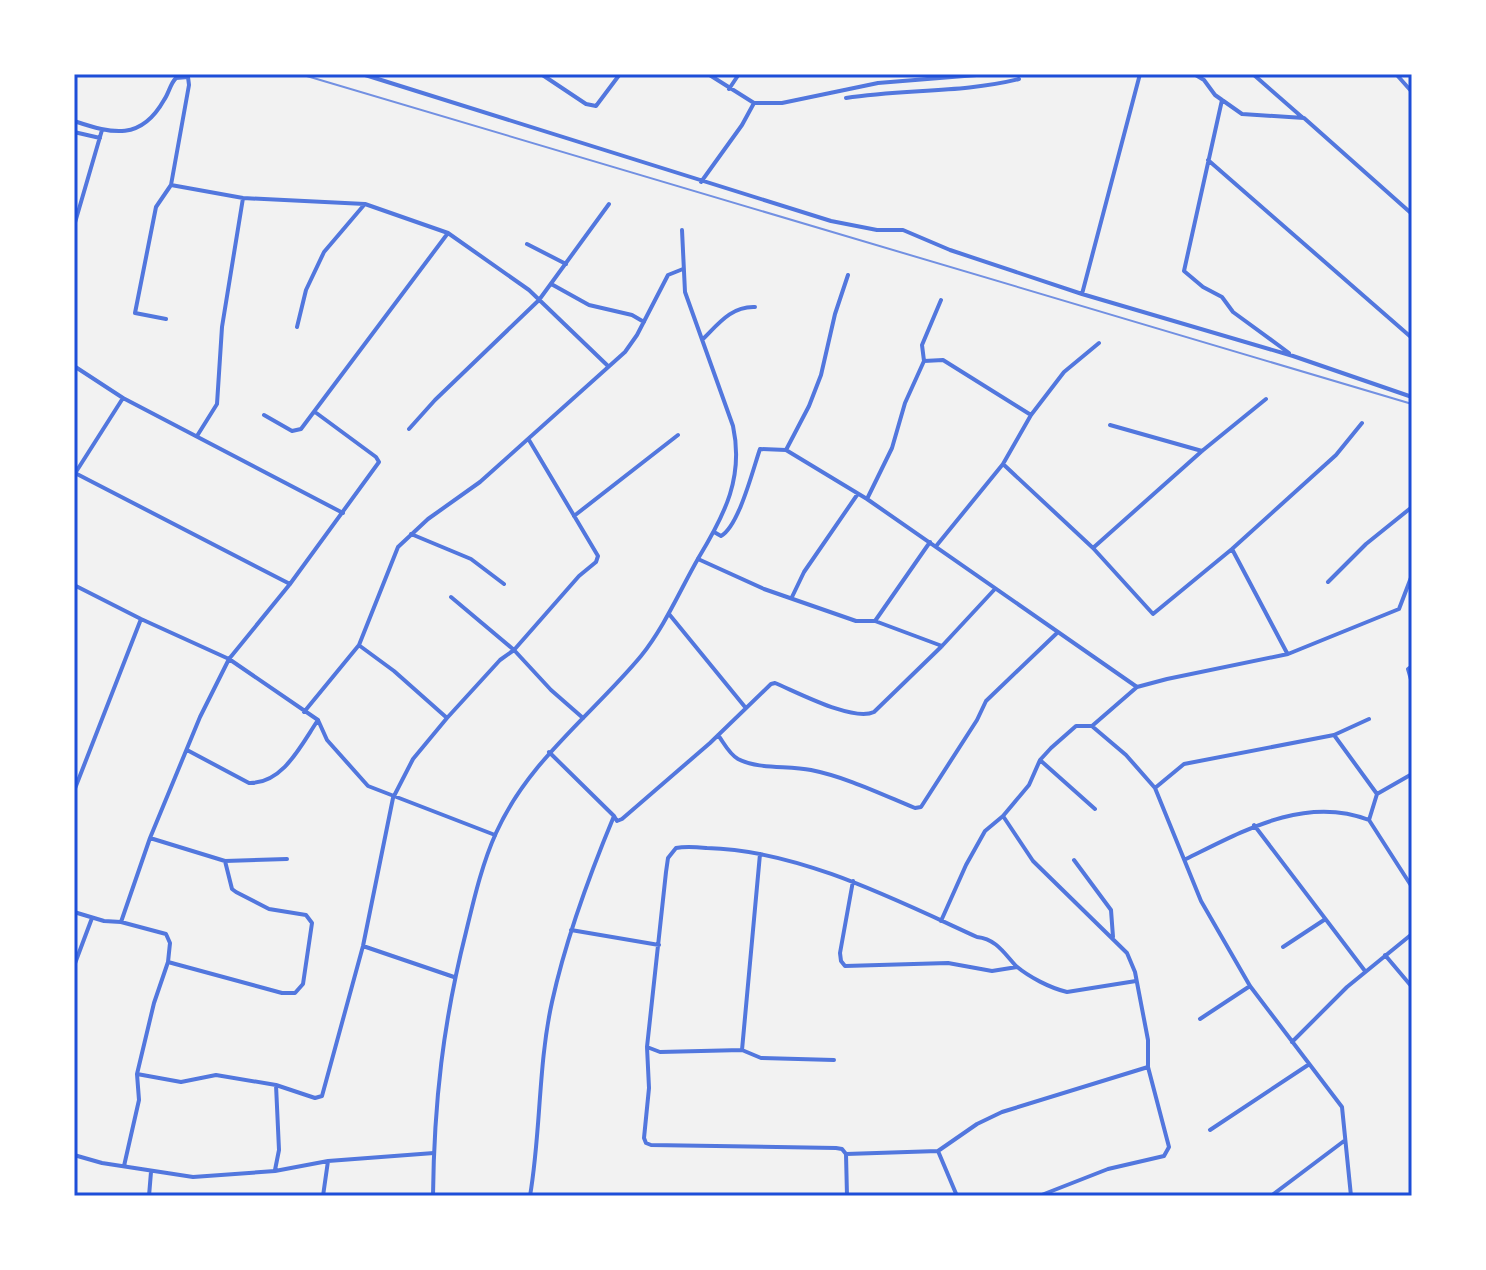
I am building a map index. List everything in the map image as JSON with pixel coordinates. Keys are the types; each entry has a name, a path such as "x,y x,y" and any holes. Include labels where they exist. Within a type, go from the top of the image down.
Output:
{"street":[{"path":"362,74 831,221 877,230 903,230 950,250 1082,294 1293,356 1412,397"},
{"path":"541,74 586,104 596,106 620,74"},
{"path":"708,74 754,103 805,100 878,83 989,74"},
{"path":"729,89 739,74"},
{"path":"915,74 920,79"},
{"path":"1082,294 1140,74"},
{"path":"1194,74 1204,77 1222,100 1242,114 1304,118"},
{"path":"1396,74 1412,92"},
{"path":"1254,75 1412,214"},
{"path":"74,121 102,130 128,132 150,121 176,78 188,77 171,185 156,207 135,313 166,319"},
{"path":"846,98 1019,79"},
{"path":"1222,100 1184,271 1203,287 1222,297 1233,312 1293,356"},
{"path":"701,182 754,103"},
{"path":"74,226 102,130"},
{"path":"74,132 100,138"},
{"path":"1208,160 1412,338"},
{"path":"171,185 243,198 365,204 448,233 508,273 608,366"},
{"path":"197,436 217,404 222,327 243,198"},
{"path":"297,327 306,290 324,252 365,204"},
{"path":"409,429 553,285 609,204"},
{"path":"433,1196 439,1062 454,977 495,835 519,792 549,752 611,691 639,658 669,614 714,532 736,478 736,441 704,338 691,313 683,269 682,230"},
{"path":"264,415 298,432 448,233"},
{"path":"527,244 566,264"},
{"path":"304,712 359,645 398,547 529,440 625,352 668,275 683,269"},
{"path":"786,450 821,375 848,275"},
{"path":"553,285 589,305 632,315 644,322"},
{"path":"867,499 892,448 905,403 924,361 922,345 941,300"},
{"path":"704,338 734,310 755,307"},
{"path":"937,545 1003,464 1031,415 1064,372 1099,343"},
{"path":"924,361 943,360 1031,415"},
{"path":"74,366 123,398 343,513"},
{"path":"123,398 75,474 290,584"},
{"path":"1093,548 1266,399"},
{"path":"121,922 150,838 200,717 229,659 290,584 379,462 315,412"},
{"path":"1003,464 1093,548 1153,614 1232,549 1336,455 1362,423"},
{"path":"1110,425 1202,451"},
{"path":"574,516 678,435"},
{"path":"137,1074 181,1082 216,1075 276,1085 315,1098 322,1096 363,946 393,798 413,759 564,591 596,562 596,551 529,440"},
{"path":"714,532 721,536 727,532 736,516 760,449 786,450 937,545 994,590 1137,687"},
{"path":"792,597 804,572 858,494"},
{"path":"1328,582 1366,544 1412,507"},
{"path":"411,534 471,559 504,584"},
{"path":"875,621 930,542"},
{"path":"1232,549 1288,654"},
{"path":"698,559 764,589 856,621 875,621 942,646"},
{"path":"1092,726 1137,687 1288,654 1399,609 1412,575"},
{"path":"74,585 229,659 318,720 327,740 368,786 495,835"},
{"path":"549,752 617,821 629,814 775,683 832,707 869,715 942,646 994,590"},
{"path":"451,597 514,650 551,690 583,718"},
{"path":"669,614 745,707"},
{"path":"74,791 141,619"},
{"path":"718,735 732,755 740,760 789,769 808,769 915,808 921,807 986,701 1057,633"},
{"path":"359,645 447,718"},
{"path":"1412,666 1408,669 1412,683"},
{"path":"1155,788 1184,764 1334,735 1369,719"},
{"path":"187,750 249,783 258,784 280,772 318,720"},
{"path":"941,921 970,856 985,831 1003,816 1029,785 1040,760 1076,726 1092,726 1126,755 1155,788 1201,901 1250,986 1342,1107 1351,1196"},
{"path":"1334,735 1377,794"},
{"path":"1040,760 1095,809"},
{"path":"1369,820 1377,794 1412,774"},
{"path":"1186,859 1254,825 1312,810 1350,812 1369,820 1412,887"},
{"path":"530,1196 548,1028 571,930 614,816"},
{"path":"1003,816 1033,861 1127,953 1135,972 1148,1040 1148,1067 1169,1152 1164,1156 1108,1169 1039,1196"},
{"path":"1254,825 1365,971"},
{"path":"150,838 225,861 287,859"},
{"path":"847,1196 846,1154 842,1149 646,1143 649,1088 647,1047 668,858 676,848 736,848 853,881 977,937 986,938 1003,949 1018,967 1067,992 1136,981"},
{"path":"742,1050 760,853"},
{"path":"1074,860 1111,910 1113,937"},
{"path":"168,962 282,993 295,993 303,984 312,923 310,919 306,915 269,909 236,892 232,889 225,861"},
{"path":"853,881 840,953 845,966 948,963 992,971 1018,967"},
{"path":"74,912 166,934 170,943 168,962 154,1003 137,1074 139,1100 124,1166"},
{"path":"74,966 92,918"},
{"path":"1283,947 1324,920"},
{"path":"571,930 659,945"},
{"path":"1292,1042 1365,971 1412,934"},
{"path":"363,946 454,977"},
{"path":"1385,954 1412,987"},
{"path":"1200,1019 1250,986"},
{"path":"647,1047 660,1052 742,1050 761,1058 834,1060"},
{"path":"1210,1130 1309,1065"},
{"path":"846,1154 938,1151 977,1124 1002,1112 1148,1067"},
{"path":"275,1171 279,1150 276,1085"},
{"path":"1271,1196 1279,1194 1344,1141"},
{"path":"938,1151 957,1196"},
{"path":"74,1155 151,1172 193,1177 275,1171 328,1161 434,1153"},
{"path":"323,1196 328,1161"},
{"path":"149,1196 151,1172"}],"railway":[{"path":"300,74 1412,404"}]}
